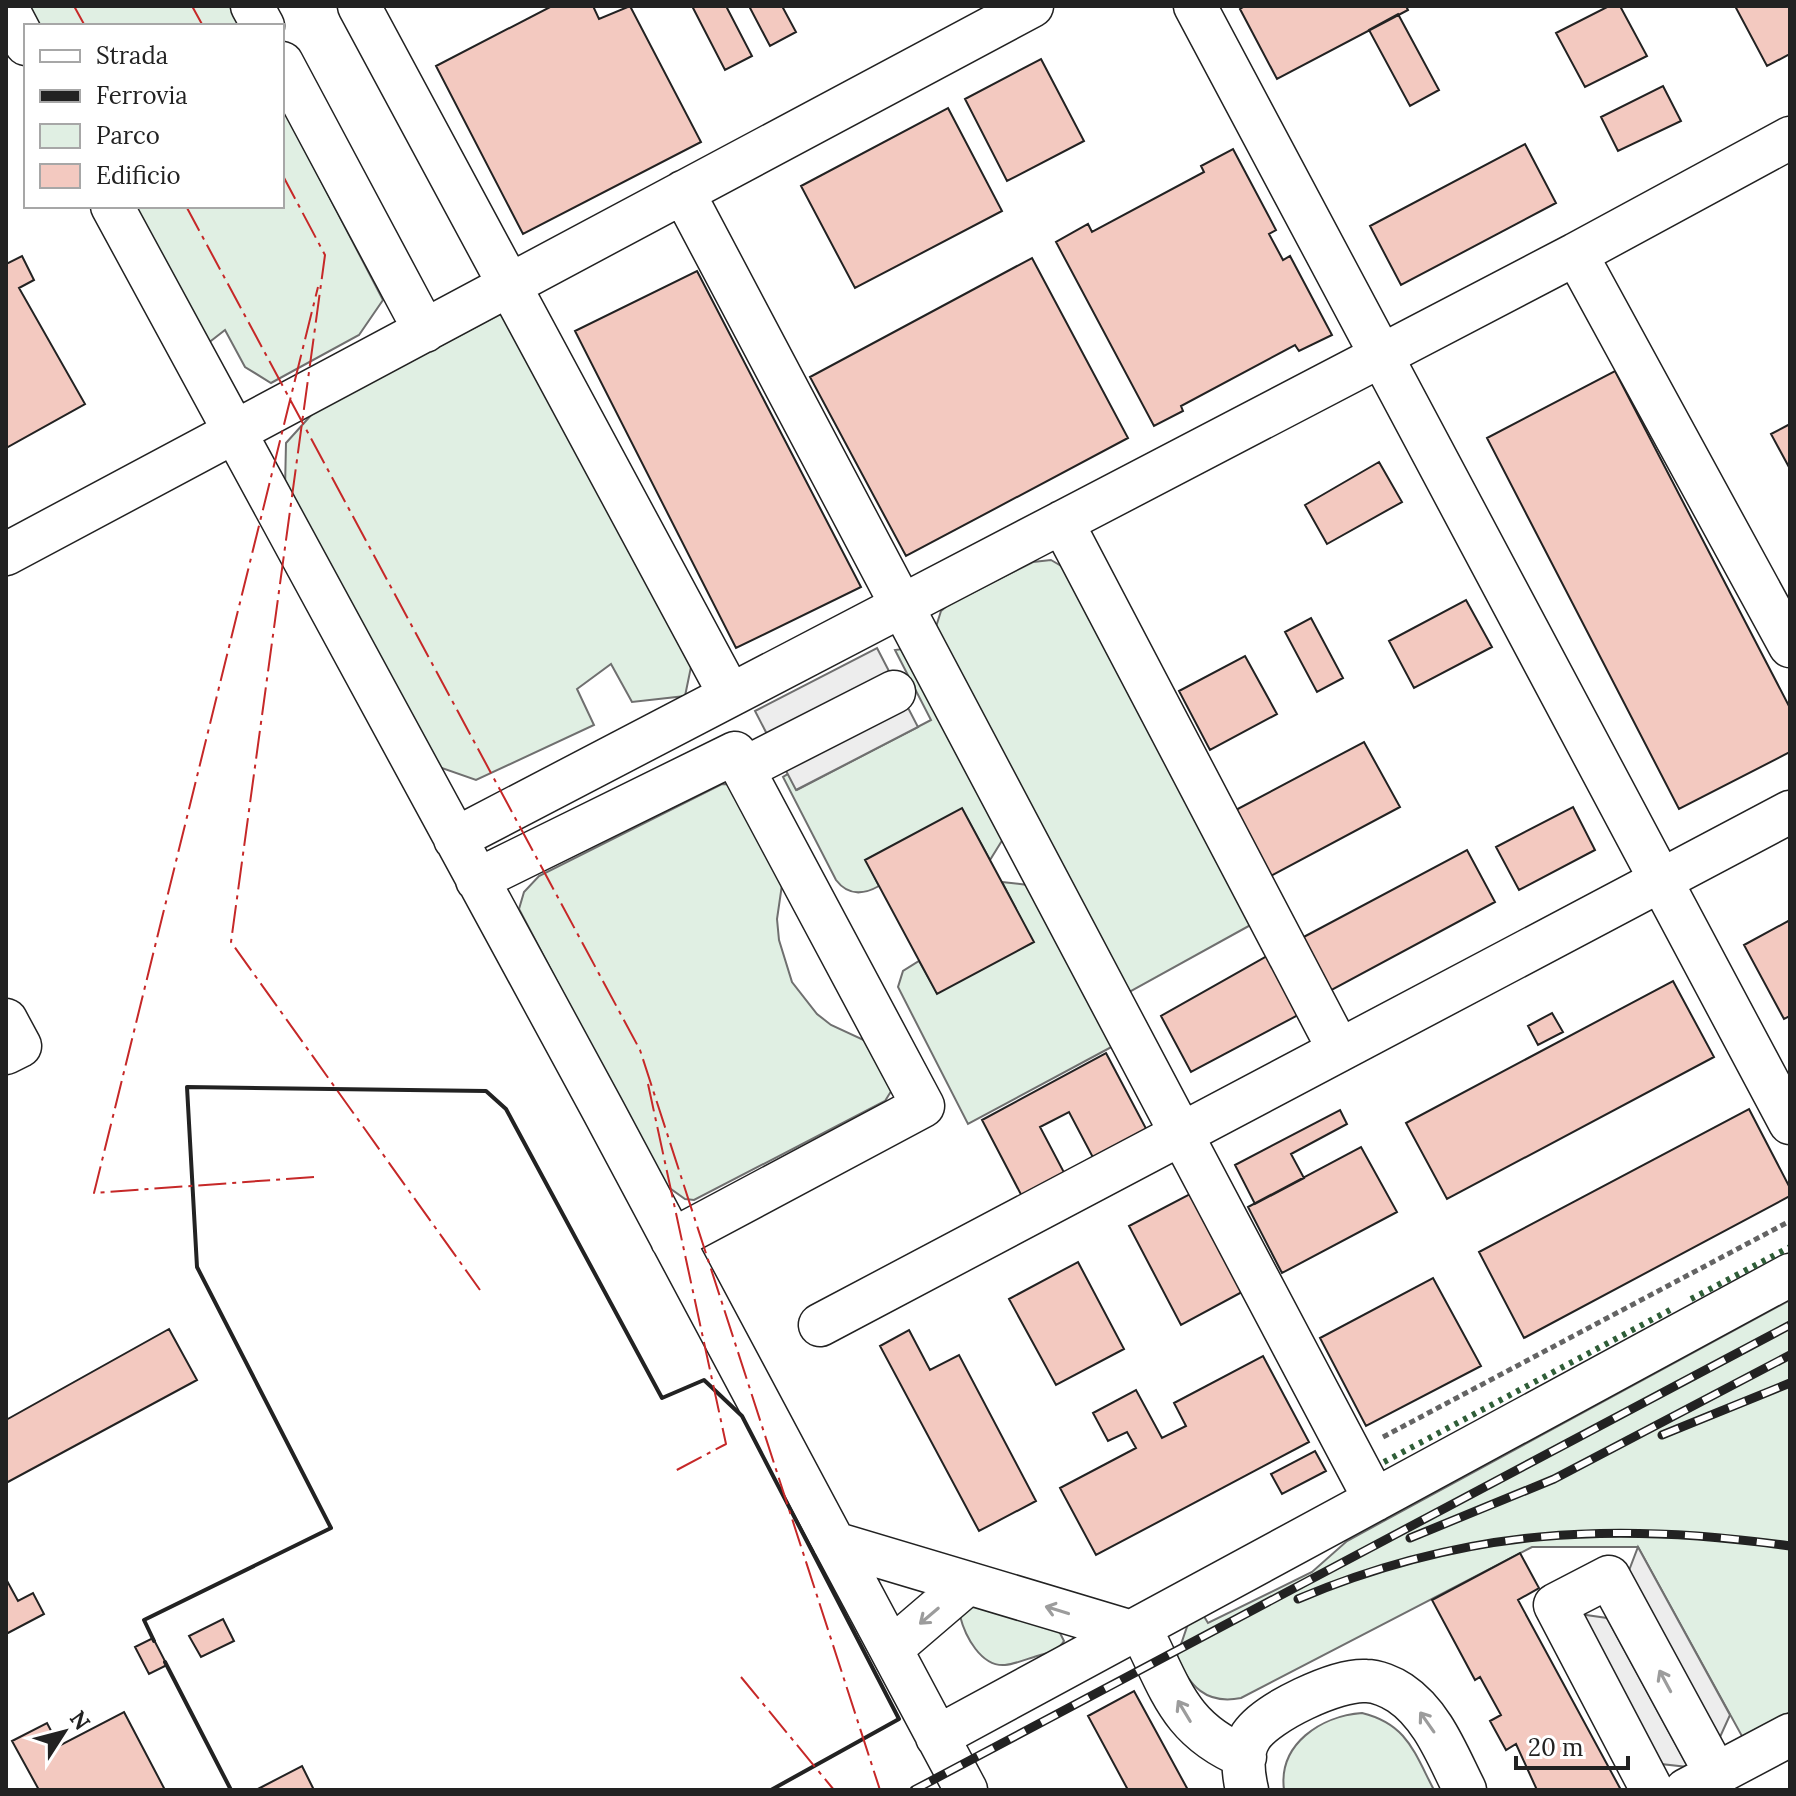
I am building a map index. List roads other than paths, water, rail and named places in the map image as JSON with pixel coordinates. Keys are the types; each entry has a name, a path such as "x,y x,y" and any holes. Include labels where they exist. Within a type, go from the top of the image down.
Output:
{"lane":[{"path":"6,6 24,40"},
{"path":"252,6 262,24"},
{"path":"359,6 730,695"},
{"path":"6,554 234,435 1032,6"},
{"path":"1195,6 1790,1123"},
{"path":"284,67 425,331"},
{"path":"455,839 1576,254 1790,138"},
{"path":"683,192 1375,1500"},
{"path":"113,208 966,1790"},
{"path":"1576,254 1790,646"},
{"path":"1062,522 1338,1048"},
{"path":"743,769 894,692"},
{"path":"477,880 735,753 923,1106 672,1240"},
{"path":"820,1325 1338,1048 1790,812"},
{"path":"6,1020 20,1046 6,1053"},
{"path":"937,1737 1790,1275"},
{"path":"834,1543 1136,1630 1195,1728 1221,1747 1246,1773"},
{"path":"1652,1790 1555,1605 1609,1577 1701,1782 1790,1735"},
{"path":"891,1649 968,1583"},
{"path":"1246,1773 1251,1737 1276,1714 1327,1689 1366,1681 1401,1694 1419,1710 1432,1726 1465,1790"}],"railway":[{"path":"914,1790 1790,1325"},
{"path":"1410,1538 1554,1479 1790,1355"},
{"path":"1662,1435 1790,1383"},
{"path":"1298,1599 1420,1558 1480,1545 1540,1537 1600,1533 1662,1534 1790,1546"}]}
